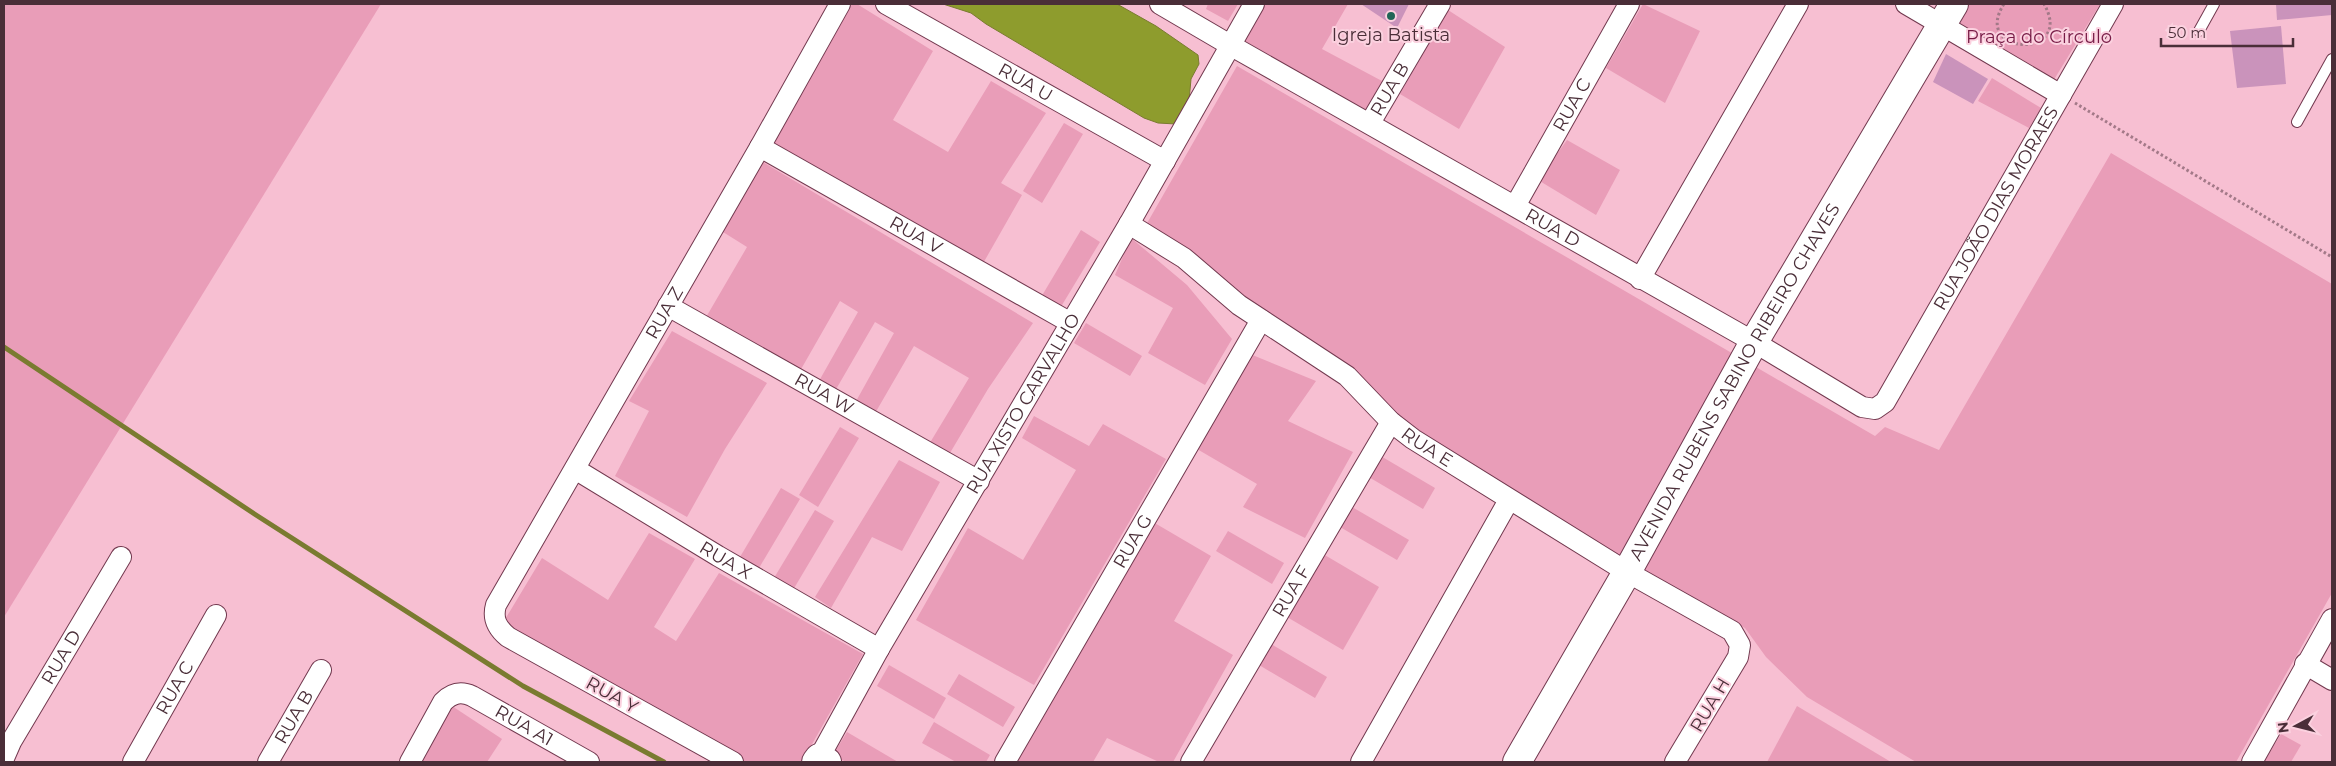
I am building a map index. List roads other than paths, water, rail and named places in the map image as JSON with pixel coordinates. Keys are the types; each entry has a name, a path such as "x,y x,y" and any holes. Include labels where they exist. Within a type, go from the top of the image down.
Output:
{"street":[{"name":"RUA Z","path":"496,623 496,605 760,147 840,4"},
{"name":"RUA U","path":"886,4 1165,161"},
{"name":"RUA D","path":"1160,4 1754,342 1862,407 1875,408"},
{"name":"RUA XISTO CARVALHO","path":"821,761 879,649 1129,224 1254,4"},
{"name":"RUA B","path":"1370,124 1440,4"},
{"name":"RUA C","path":"1515,206 1629,4"},
{"path":"1640,278 1798,4"},
{"path":"1906,4 1948,14 2062,94"},
{"name":"RUA JOÃO DIAS MORAES","path":"1875,408 1885,402 2112,4"},
{"name":"AVENIDA RUBENS SABINO RIBEIRO CHAVES","path":"1517,762 1627,572 1754,342 1948,14"},
{"name":"RUA V","path":"760,147 1071,323"},
{"name":"RUA E","path":"1129,224 1184,258 1239,305 1347,376 1391,422 1413,439 1627,572 1732,631 1740,645"},
{"name":"RUA W","path":"668,306 979,481"},
{"name":"RUA G","path":"1005,762 1261,320"},
{"name":"RUA F","path":"1191,762 1391,422"},
{"name":"RUA X","path":"575,469 718,556 879,649"},
{"path":"1361,762 1509,500"},
{"name":"RUA D","path":"4,758 11,742 120,557"},
{"name":"RUA C","path":"133,762 216,615"},
{"path":"2252,762 2305,664 2332,619"},
{"name":"RUA Y","path":"496,623 498,628 508,637 733,762"},
{"name":"RUA H","path":"1675,762 1738,657 1740,645"},
{"path":"2305,664 2332,680"},
{"name":"RUA B","path":"268,762 321,670"},
{"name":"RUA A1","path":"410,762 443,702 456,694 472,696 589,762"}],"lane":[{"path":"2199,31 2214,4"},
{"path":"2297,122 2332,59"}],"waterway":[{"path":"4,347 256,515 523,686 664,762"}],"place":[{"name":"Igreja Batista","path":"1391,16"}],"park label":[{"name":"Praça do Círculo","path":"2039,37"}]}
